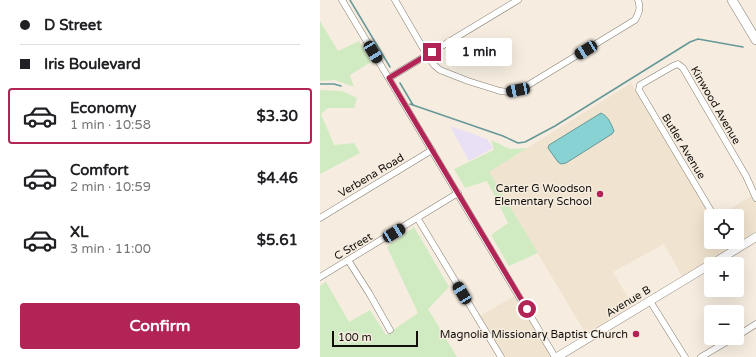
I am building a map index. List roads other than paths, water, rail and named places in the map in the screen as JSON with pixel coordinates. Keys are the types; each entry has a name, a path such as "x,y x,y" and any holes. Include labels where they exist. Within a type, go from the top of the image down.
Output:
{"main road":[{"path":"732,0 756,40"},
{"name":"Avenue B","path":"722,257 756,237"},
{"name":"Avenue B","path":"556,357 704,268"}],"street":[{"path":"342,0 556,357"},
{"path":"395,0 434,65 445,72 500,91 509,92 525,88 636,20 640,8 638,0"},
{"path":"389,78 518,0"},
{"name":"Kinwood Avenue","path":"639,86 673,66 678,64 681,65 746,176 756,198"},
{"name":"Butler Avenue","path":"639,86 640,93 710,209"},
{"name":"Verbena Road","path":"320,218 432,150"},
{"name":"C Street","path":"320,277 418,219 458,193"},
{"path":"418,219 501,357"},
{"path":"348,260 390,330"},
{"path":"650,301 685,357"},
{"path":"744,332 756,324"},
{"path":"701,357 721,345"}],"water":[{"path":"601,113 611,123 614,131 612,134 566,163 561,164 558,162 548,148 549,145"}],"waterway":[{"path":"350,0 390,67"},
{"path":"410,104 503,136 518,143 525,142 555,126 690,42 698,39 743,47"},
{"path":"400,83 413,105"},
{"path":"320,84 334,84 341,86"}],"place":[{"name":"Carter G Woodson Elementary School","path":"600,194"},
{"name":"Magnolia Missionary Baptist Church","path":"636,334"}]}
